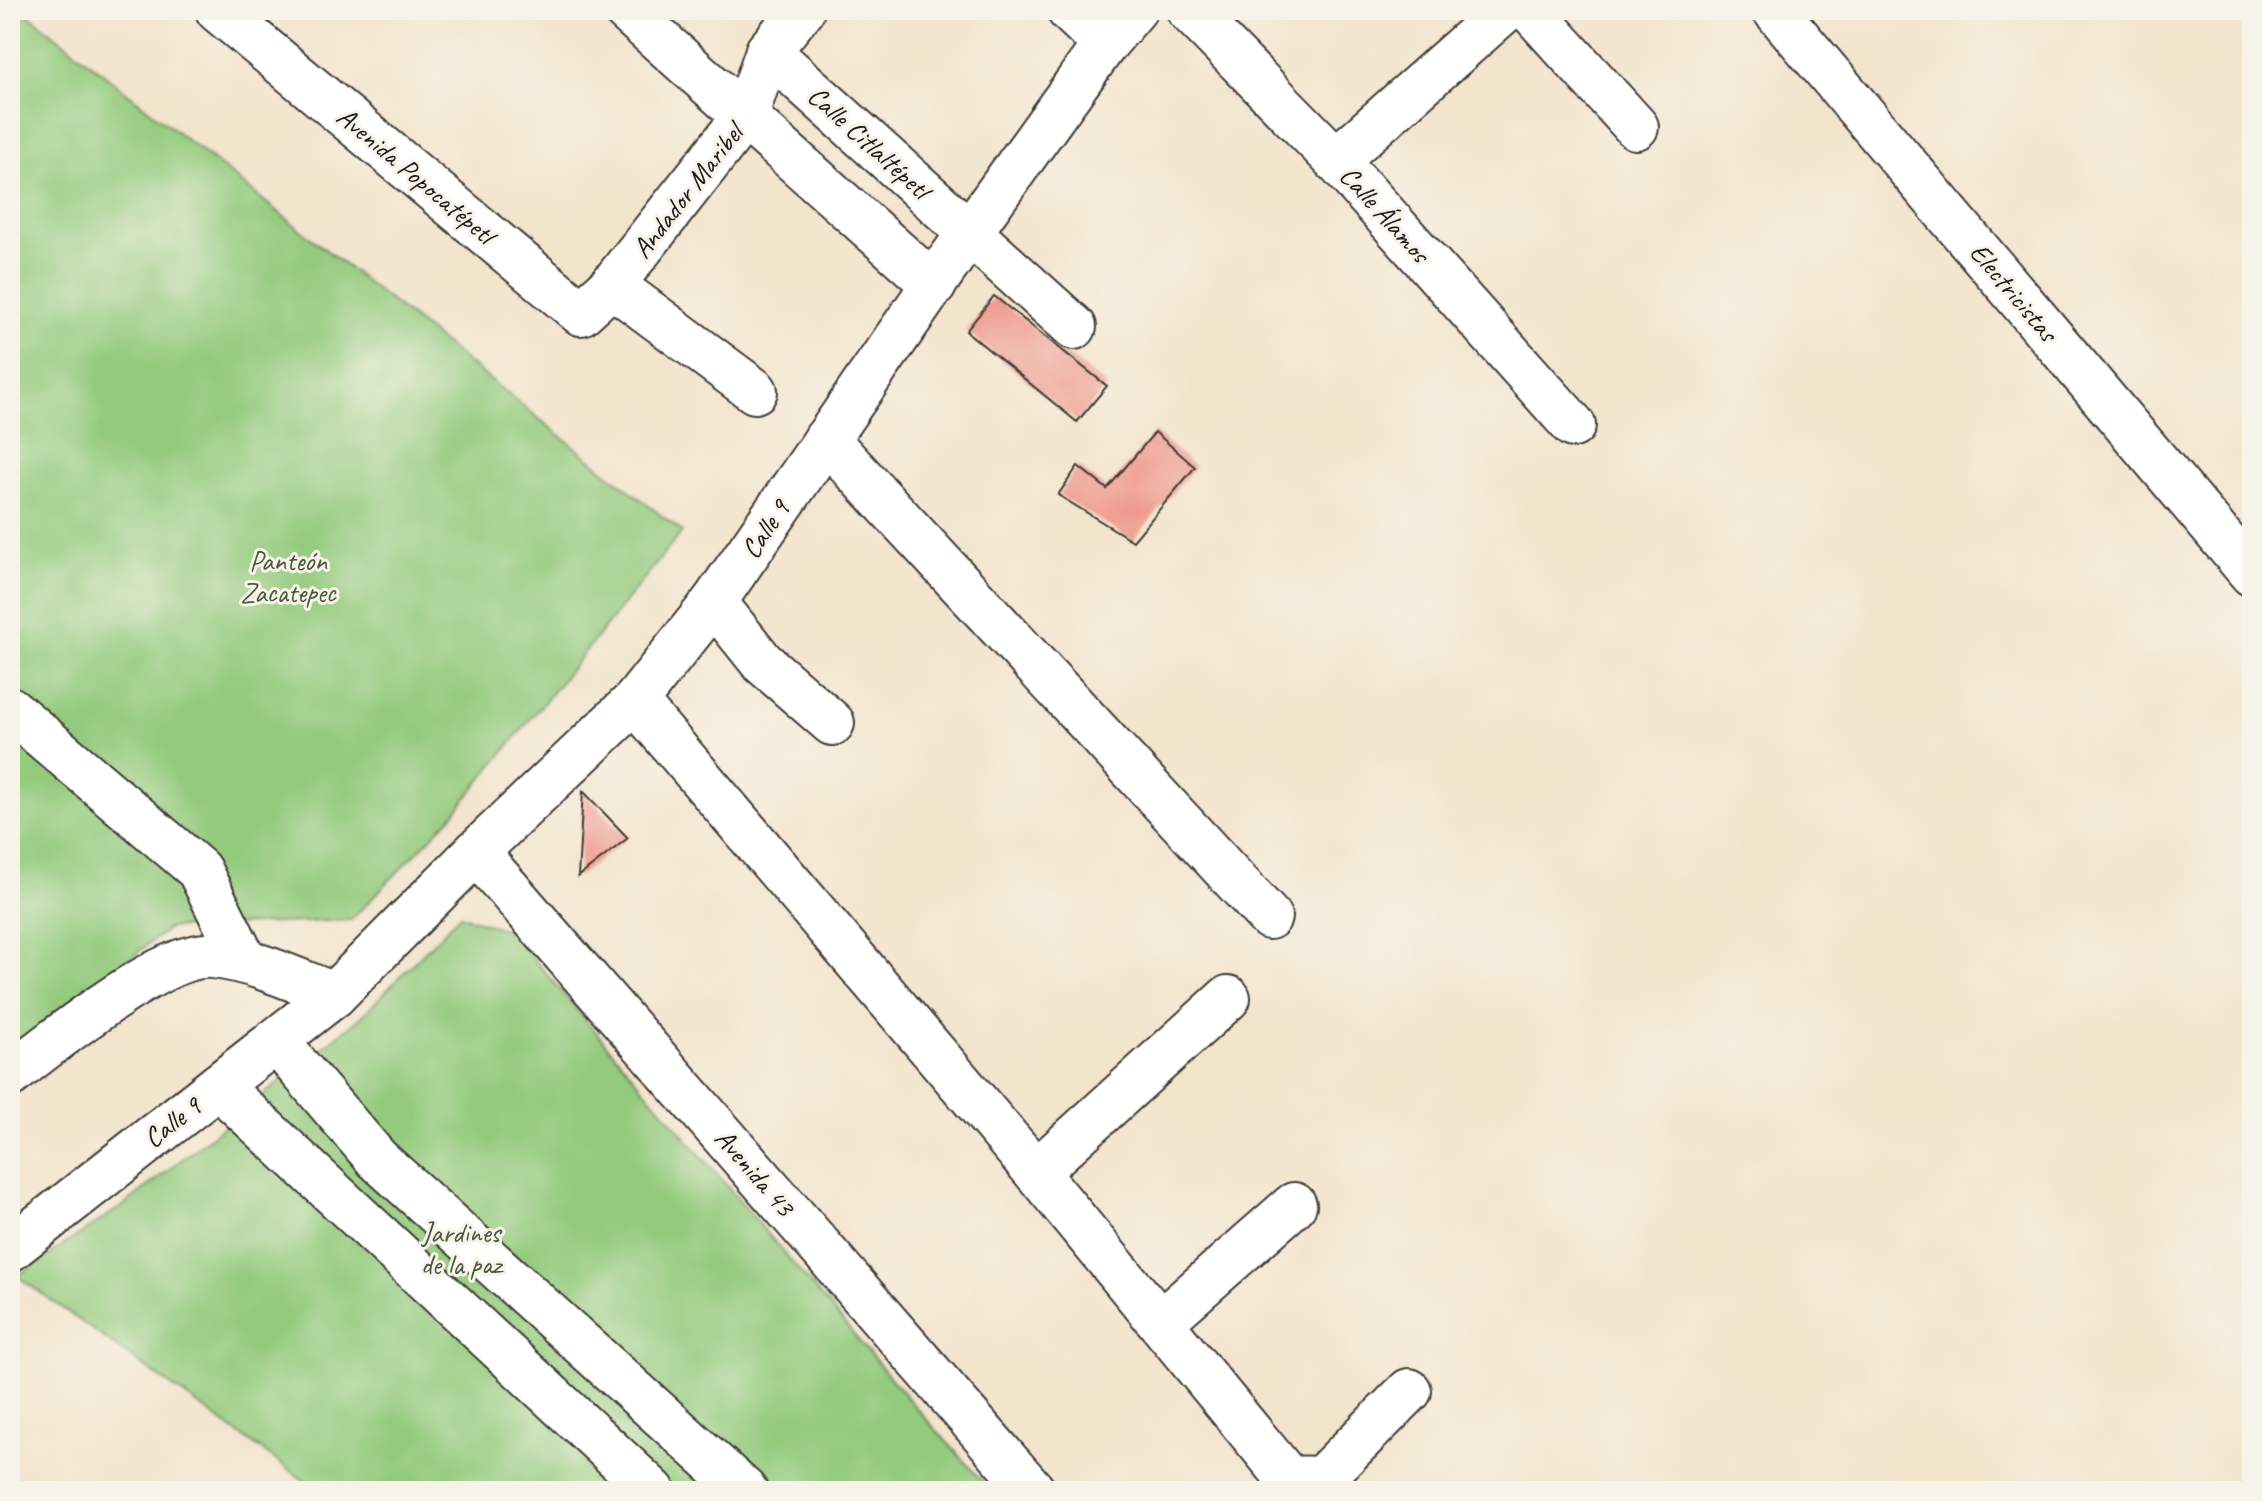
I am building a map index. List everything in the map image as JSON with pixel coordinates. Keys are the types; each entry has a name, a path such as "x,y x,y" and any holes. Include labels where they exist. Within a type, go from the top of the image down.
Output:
{"street":[{"name":"Avenida Popocatépetl","path":"218,10 581,313 612,285"},
{"path":"626,10 934,285"},
{"name":"Andador Maribel","path":"612,285 746,115 768,51 802,10"},
{"path":"1069,10 1105,44"},
{"name":"Calle 9","path":"10,1249 334,995 476,852 635,701 714,602 969,233 1105,44 1134,10"},
{"name":"Calle Álamos","path":"1189,10 1336,160 1573,425"},
{"path":"1336,160 1505,10"},
{"path":"1530,10 1636,127"},
{"name":"Electricistas","path":"1775,10 2252,574"},
{"name":"Calle Citlaltépetl","path":"768,51 1074,327"},
{"path":"612,285 755,391"},
{"path":"826,439 1269,917"},
{"path":"714,602 771,670 832,723"},
{"path":"635,701 1036,1172 1288,1478 1321,1479 1409,1391"},
{"path":"10,709 199,870 245,962"},
{"name":"Avenida 43","path":"476,852 1033,1491"},
{"path":"10,1075 69,1029 166,967 209,955 245,962 334,995"},
{"path":"1036,1172 1228,998"},
{"path":"276,1041 377,1159 745,1491"},
{"path":"218,1086 653,1491"},
{"path":"1161,1322 1294,1205"},
{"path":"535,1379 576,1338"}],"green space":[{"name":"Panteón Zacatepec","path":"10,10 23,10 682,532 452,816 351,920 169,928 10,1051"},
{"name":"Jardines de la paz","path":"460,915 510,931 910,1401 991,1491 319,1491 17,1276 127,1203 360,1018"}],"building":[{"path":"994,296 1107,386 1077,422 966,331"},
{"path":"1155,432 1195,467 1133,541 1058,495 1078,466 1107,489"},
{"path":"583,791 628,838 578,877"}]}
